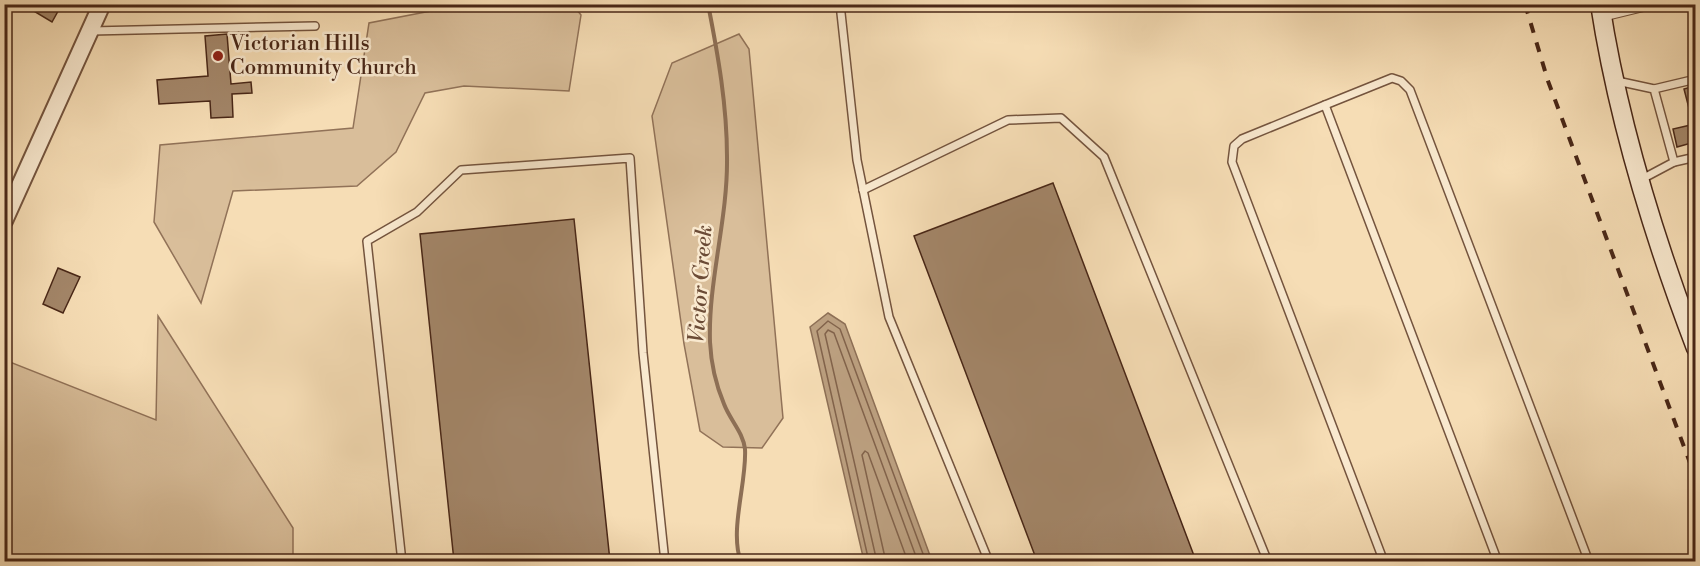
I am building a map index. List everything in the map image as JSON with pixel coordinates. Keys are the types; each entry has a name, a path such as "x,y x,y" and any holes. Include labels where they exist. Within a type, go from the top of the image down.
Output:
{"main road":[{"path":"1601,9 1640,180 1691,320 1695,348"}],"street":[{"path":"4,221 102,4"},
{"path":"1601,9 1643,4"}],"lane":[{"path":"840,4 856,160 889,317 989,561"},
{"path":"91,31 315,26"},
{"path":"1384,561 1232,162 1234,146 1242,139 1392,78 1401,81 1410,90 1589,561"},
{"path":"1617,81 1654,89 1695,79"},
{"path":"1654,89 1674,162"},
{"path":"1325,105 1498,561"},
{"path":"863,190 1008,120 1061,118 1104,157 1268,561"},
{"path":"1640,180 1674,162 1695,157"},
{"path":"402,561 368,241 417,213 460,170 630,158 643,353 665,561"}],"shaded area":[{"path":"467,4 573,5 581,15 569,91 464,86 425,93 396,152 357,186 233,191 201,303 154,222 160,145 353,128 369,23"},
{"path":"739,34 749,49 783,418 762,448 723,447 700,431 684,344 652,116 672,63"},
{"path":"158,316 293,528 293,561 5,561 5,360 156,420"}],"water":[{"path":"828,313 845,324 932,561 864,561 810,327"}],"building":[{"path":"22,4 62,4 52,22"},
{"name":"Victorian Hills Community Church","path":"227,34 231,84 251,82 252,93 232,94 233,117 211,118 210,101 159,104 157,80 208,76 205,36"},
{"path":"1695,86 1695,119 1692,120 1684,89"},
{"path":"1695,124 1695,142 1677,147 1673,129"},
{"path":"1053,183 1196,561 1037,561 914,236"},
{"path":"574,219 610,561 454,561 420,234"},
{"path":"58,268 80,277 63,313 43,304"}],"waterway":[{"name":"Victor Creek","path":"708,4 724,99 727,138 726,180 712,296 710,342 719,389 727,410 742,437 745,449 737,536 741,562"}],"railway":[{"path":"1525,4 1548,81 1696,479"}],"place":[{"name":"Victorian Hills Community Church","path":"218,56"}]}
